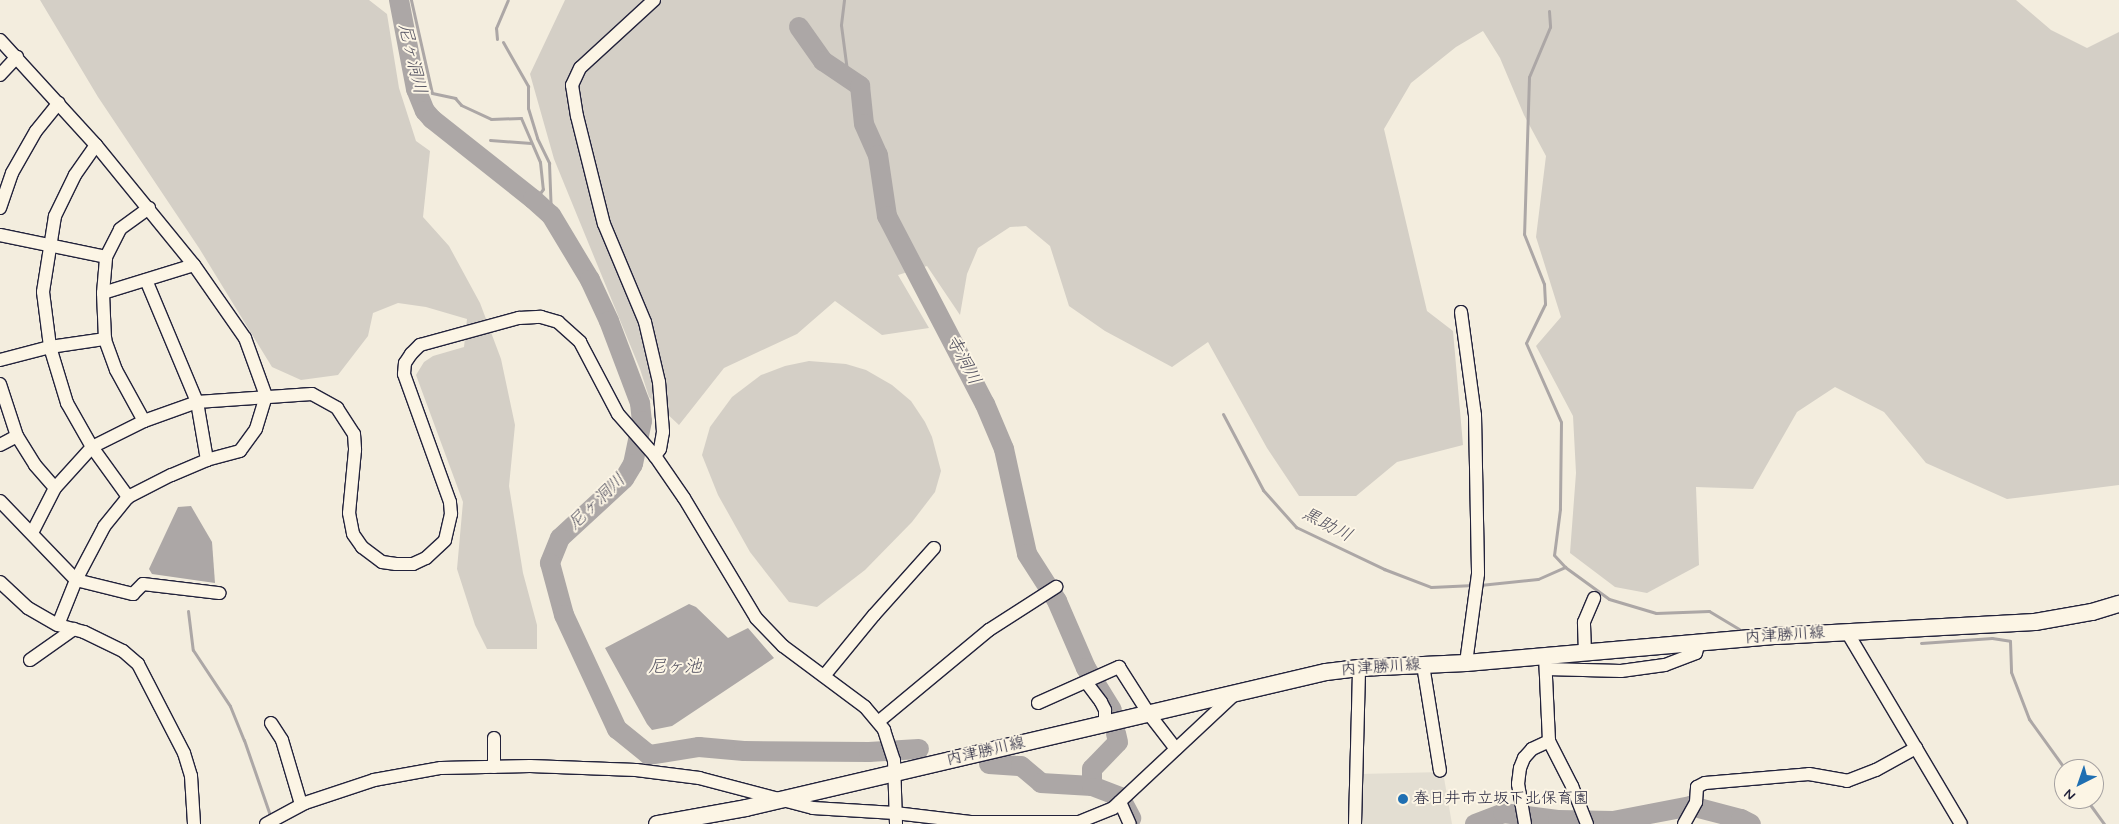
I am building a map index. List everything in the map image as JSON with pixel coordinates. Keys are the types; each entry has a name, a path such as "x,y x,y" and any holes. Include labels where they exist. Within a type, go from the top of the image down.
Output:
{"main road":[{"name":"内津勝川線","path":"657,824 780,800 895,766 1105,724 1326,672 1359,668 1466,663 1546,662 1585,652 1700,642 2035,622 2092,612 2119,604"}],"street":[{"path":"654,0 580,68 572,85 577,116 604,224 645,322 659,382 663,432 660,449 655,456"},
{"path":"0,40 96,145 194,265 245,338 266,396 256,429 240,451 207,460 171,475 128,498 104,527 76,580 58,625"},
{"path":"0,75 17,57"},
{"path":"0,208 6,170 59,103"},
{"path":"96,145 76,175 55,216 43,292 50,347 67,403 92,447 128,498"},
{"path":"144,421 116,370 104,338 103,293 106,257 120,229 149,208"},
{"path":"0,235 106,257"},
{"path":"103,293 194,265"},
{"path":"146,280 197,402 207,460"},
{"path":"1461,312 1475,415 1478,574 1466,663"},
{"path":"32,533 55,488 92,447 144,421 197,402 312,394 337,408 354,434 355,450 349,513 353,534 372,555 382,562 413,564 426,558 445,540 452,514 450,502 404,374 405,363 420,345 519,318 541,317 558,322 580,342 611,402 629,429 655,456 684,498 756,618 783,646 865,707 878,722 891,746 895,766 895,819"},
{"path":"0,360 50,347 104,338"},
{"path":"0,384 17,436 35,465 55,488"},
{"path":"0,445 17,436"},
{"path":"0,502 76,580 133,594 143,584 219,593"},
{"path":"824,676 874,615 934,548"},
{"path":"0,582 28,608 58,625 74,629 123,651 138,664 184,753 191,776 194,824"},
{"path":"878,722 990,630 1056,587"},
{"path":"1585,652 1584,622 1594,598"},
{"path":"30,660 74,629"},
{"path":"1847,632 1961,824"},
{"path":"1587,824 1572,786 1549,741 1546,662 1621,671 1665,665 1696,653 1700,642"},
{"path":"1423,665 1440,771"},
{"path":"1038,703 1119,667 1149,714 1176,749"},
{"path":"1355,824 1359,668"},
{"path":"1086,682 1105,710 1105,724"},
{"path":"266,824 301,804 374,780 441,768 494,767 636,770 700,778 813,808 895,819 972,822 1079,822 1113,808 1237,692"},
{"path":"271,724 282,740 301,804"},
{"path":"494,738 494,767"},
{"path":"1525,824 1518,784 1520,768 1524,758 1532,749 1549,741"},
{"path":"1684,824 1696,802 1697,787 1705,782 1809,774 1848,781 1876,770 1916,748"},
{"path":"1120,802 1130,824"}],"shaded area":[{"path":"40,0 369,0 387,14 399,88 416,141 430,151 423,217 449,246 480,303 501,359 515,425 509,486 523,573 537,625 537,649 487,649 475,625 457,569 463,502 416,375 424,362 433,356 464,347 467,319 426,307 398,303 373,313 368,336 338,375 301,380 272,367 199,248 98,97"},
{"path":"565,0 2016,0 2051,30 2087,48 2119,32 2119,485 2007,499 1926,463 1884,412 1835,387 1797,412 1753,489 1696,487 1699,565 1647,593 1615,587 1570,553 1576,473 1573,416 1536,346 1561,317 1536,237 1546,156 1524,115 1500,58 1483,31 1456,47 1411,83 1384,129 1427,311 1453,331 1463,445 1397,462 1356,496 1299,496 1267,448 1208,342 1172,367 1105,331 1069,306 1050,246 1026,226 1010,227 978,248 967,274 960,315 927,266 898,275 929,328 882,335 835,301 797,334 724,368 679,425 649,397 640,369 554,159 530,74"},
{"path":"809,361 846,364 866,370 892,385 911,401 925,422 932,437 941,471 935,492 912,522 865,570 817,607 789,602 750,552 718,495 702,455 710,427 732,397 761,375 785,366"},
{"name":"春日井市立坂下北保育園","path":"1443,772 1452,824 1358,824 1360,774"}],"water":[{"path":"191,506 212,542 215,583 152,574 149,569 178,507"},
{"name":"尼ヶ池","path":"689,604 696,607 728,638 748,628 774,658 672,726 652,730 605,648"}],"waterway":[{"name":"尼ヶ洞川","path":"399,0 416,89 425,111 432,119 551,215 590,280 609,321 640,403 642,421 633,464 624,479 560,538 550,563 564,615 617,729 649,755 699,747 744,751 869,752 919,749"},
{"path":"411,0 432,93 455,98 461,105 491,119 521,118 540,162 543,189 535,200"},
{"path":"497,39 496,28 508,0"},
{"path":"844,0 841,25 848,78"},
{"path":"1549,11 1550,27 1529,77 1524,234 1544,284 1545,304 1526,343 1561,422 1560,509 1554,555 1565,567"},
{"name":"寺洞川","path":"799,27 823,61 860,86 864,124 878,155 887,216 985,404 1004,449 1027,554 1057,601 1086,668 1112,710"},
{"path":"503,42 528,86 528,108 537,138 549,163 551,215"},
{"path":"490,140 531,143"},
{"name":"黒助川","path":"1223,414 1263,490 1296,527 1384,569 1431,587 1474,585"},
{"path":"1480,585 1538,579 1565,567 1609,599 1656,613 1709,611 1739,629"},
{"path":"188,611 193,650 230,706 270,815"},
{"path":"1921,643 1992,638 2010,641 2011,672 2029,719 2058,759"},
{"name":"寺洞川","path":"1092,786 1092,769 1118,742 1116,733"},
{"name":"尼ヶ洞川","path":"989,764 1021,766 1041,783 1092,786 1120,797 1131,818"},
{"name":"尼ヶ洞川","path":"1475,824 1503,813 1558,820 1613,821 1691,806 1741,819 1751,824"},
{"path":"2093,809 2104,824"}],"place":[{"name":"春日井市立坂下北保育園","path":"1403,799"}]}
